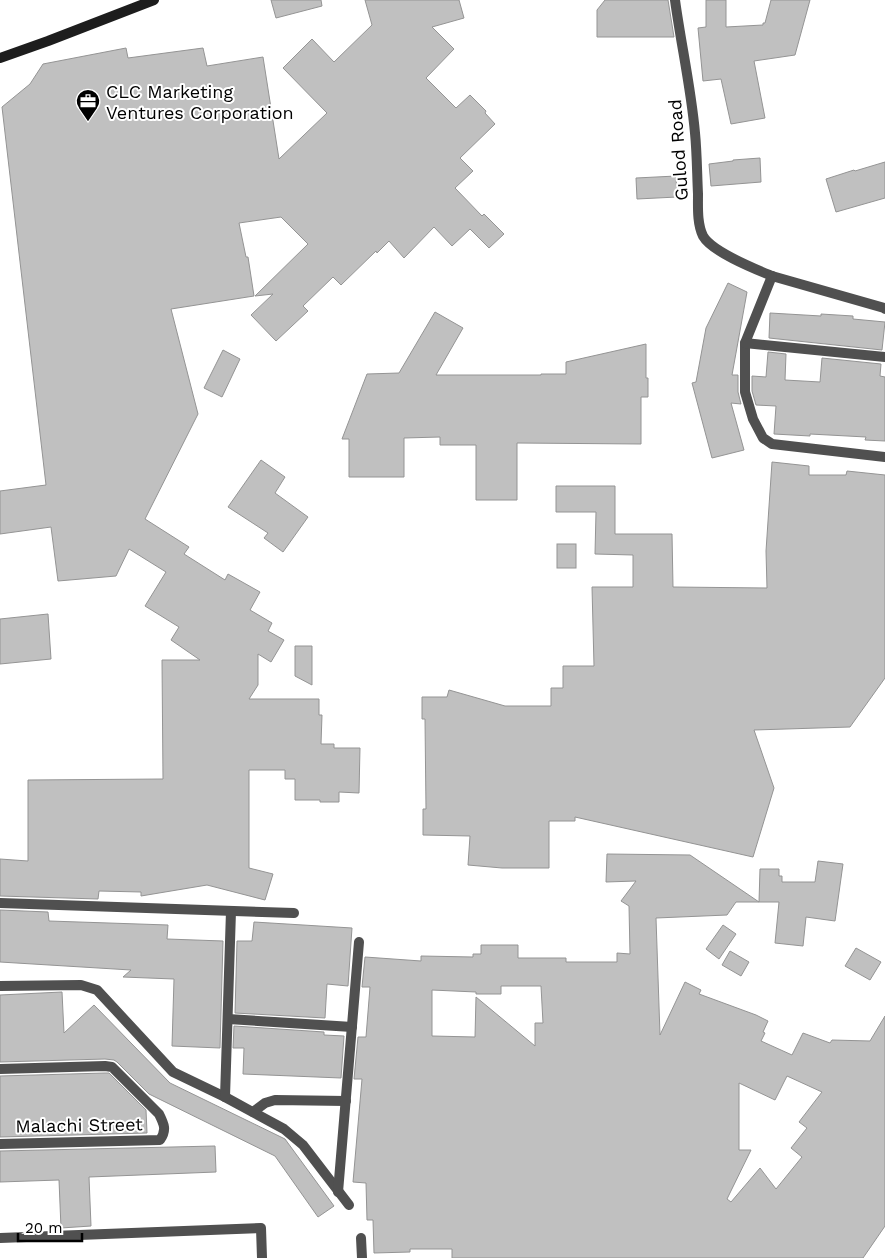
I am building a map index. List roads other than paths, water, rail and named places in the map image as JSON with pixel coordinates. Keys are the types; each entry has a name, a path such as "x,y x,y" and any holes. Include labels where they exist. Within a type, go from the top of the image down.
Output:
{"main road":[{"path":"0,58 154,0"}],"street":[{"name":"Gulod Road","path":"675,0 695,133 698,213 703,236 719,251 772,276 885,309"},
{"path":"772,276 745,343 745,392 753,419 763,438 772,444 885,458"},
{"path":"745,343 885,357"},
{"path":"0,904 294,913"},
{"path":"225,1097 231,911"},
{"path":"338,1192 359,942"},
{"path":"0,986 81,985 97,990 173,1072 254,1112 284,1129 303,1145 349,1205"},
{"path":"228,1019 352,1027"},
{"name":"Malachi Street","path":"0,1069 112,1067 159,1114 164,1124 164,1134 160,1140 0,1144"},
{"path":"254,1112 266,1103 275,1100 346,1101"},
{"path":"0,1238 261,1228 262,1258"},
{"path":"361,1238 362,1258"}],"place":[{"name":"CLC Marketing Ventures Corporation","path":"88,122"}]}
